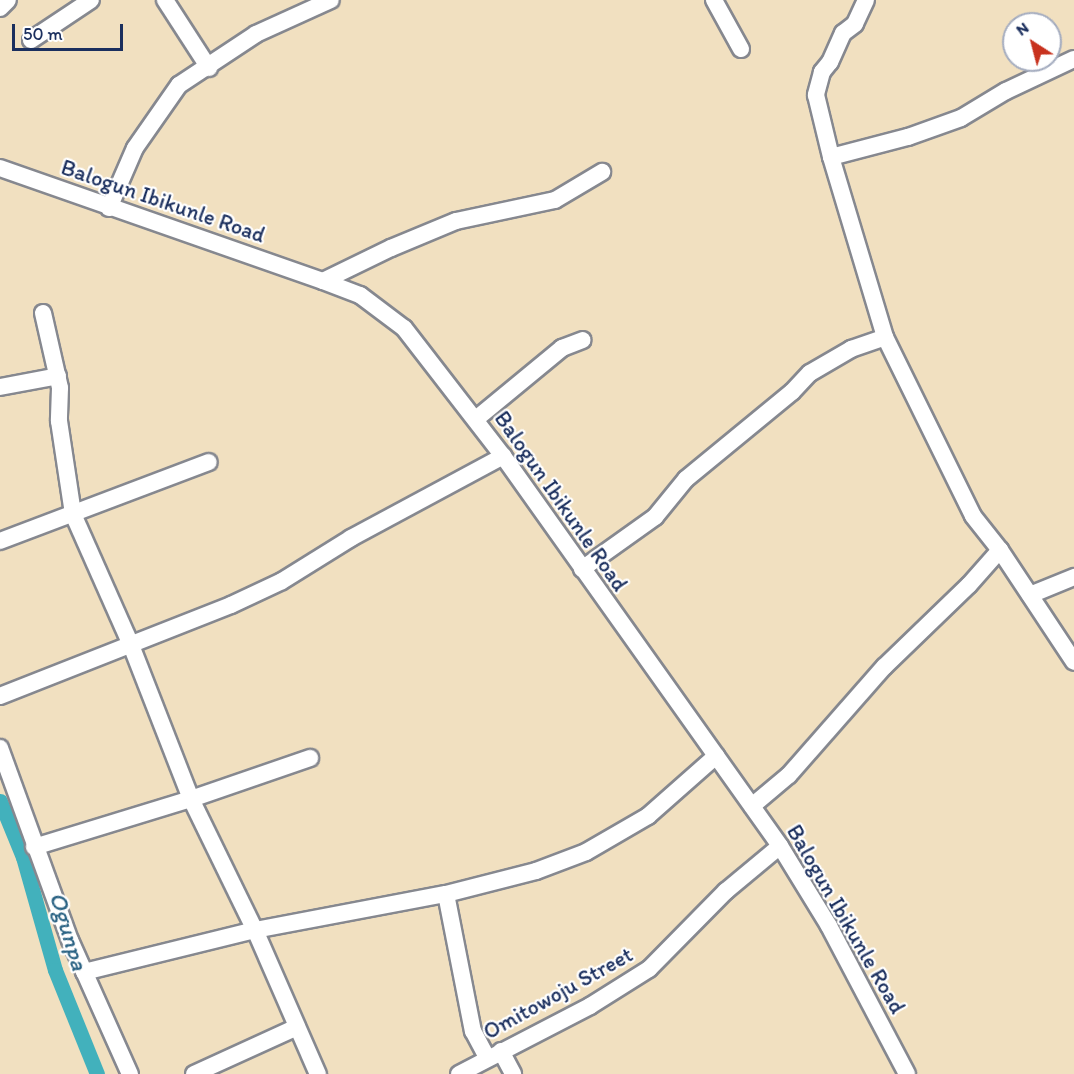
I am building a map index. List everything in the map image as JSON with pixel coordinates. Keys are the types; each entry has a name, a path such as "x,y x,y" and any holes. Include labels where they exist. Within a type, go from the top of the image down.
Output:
{"street":[{"path":"0,8 8,0"},
{"path":"32,40 91,0"},
{"path":"165,0 209,68"},
{"path":"109,208 135,148 155,116 179,85 209,68 256,34 331,0"},
{"path":"714,0 741,49"},
{"path":"866,0 855,24 843,33 817,83 819,109 831,157 885,337 973,516 1000,550 1074,662"},
{"path":"831,157 908,137 961,118 1006,91 1074,59"},
{"name":"Balogun Ibikunle Road","path":"0,168 323,281 360,296 404,328 503,456 780,846 823,916 907,1074"},
{"path":"323,281 391,248 456,221 555,200 602,172"},
{"path":"43,313 58,376 59,421 73,514 131,645 191,799 255,930 318,1074"},
{"path":"582,569 655,517 687,479 792,392 810,373 851,349 885,337"},
{"path":"476,419 562,348 583,340"},
{"path":"0,387 58,376"},
{"path":"0,696 231,605 282,581 351,538 503,456"},
{"path":"0,541 209,462"},
{"path":"752,806 789,775 884,667 969,585 1000,550"},
{"path":"1030,595 1074,577"},
{"path":"0,748 34,847 84,972 130,1074"},
{"path":"84,972 255,930 446,894 536,871 586,852 648,816 716,756"},
{"path":"34,847 191,799 310,758"},
{"name":"Omitowoju Street","path":"459,1074 598,1001 649,969 726,891 780,846"},
{"path":"446,894 473,1031 513,1074"},
{"path":"194,1074 297,1027"}],"waterway":[{"name":"Ogunpa","path":"0,801 23,857 55,970 97,1074"}]}
